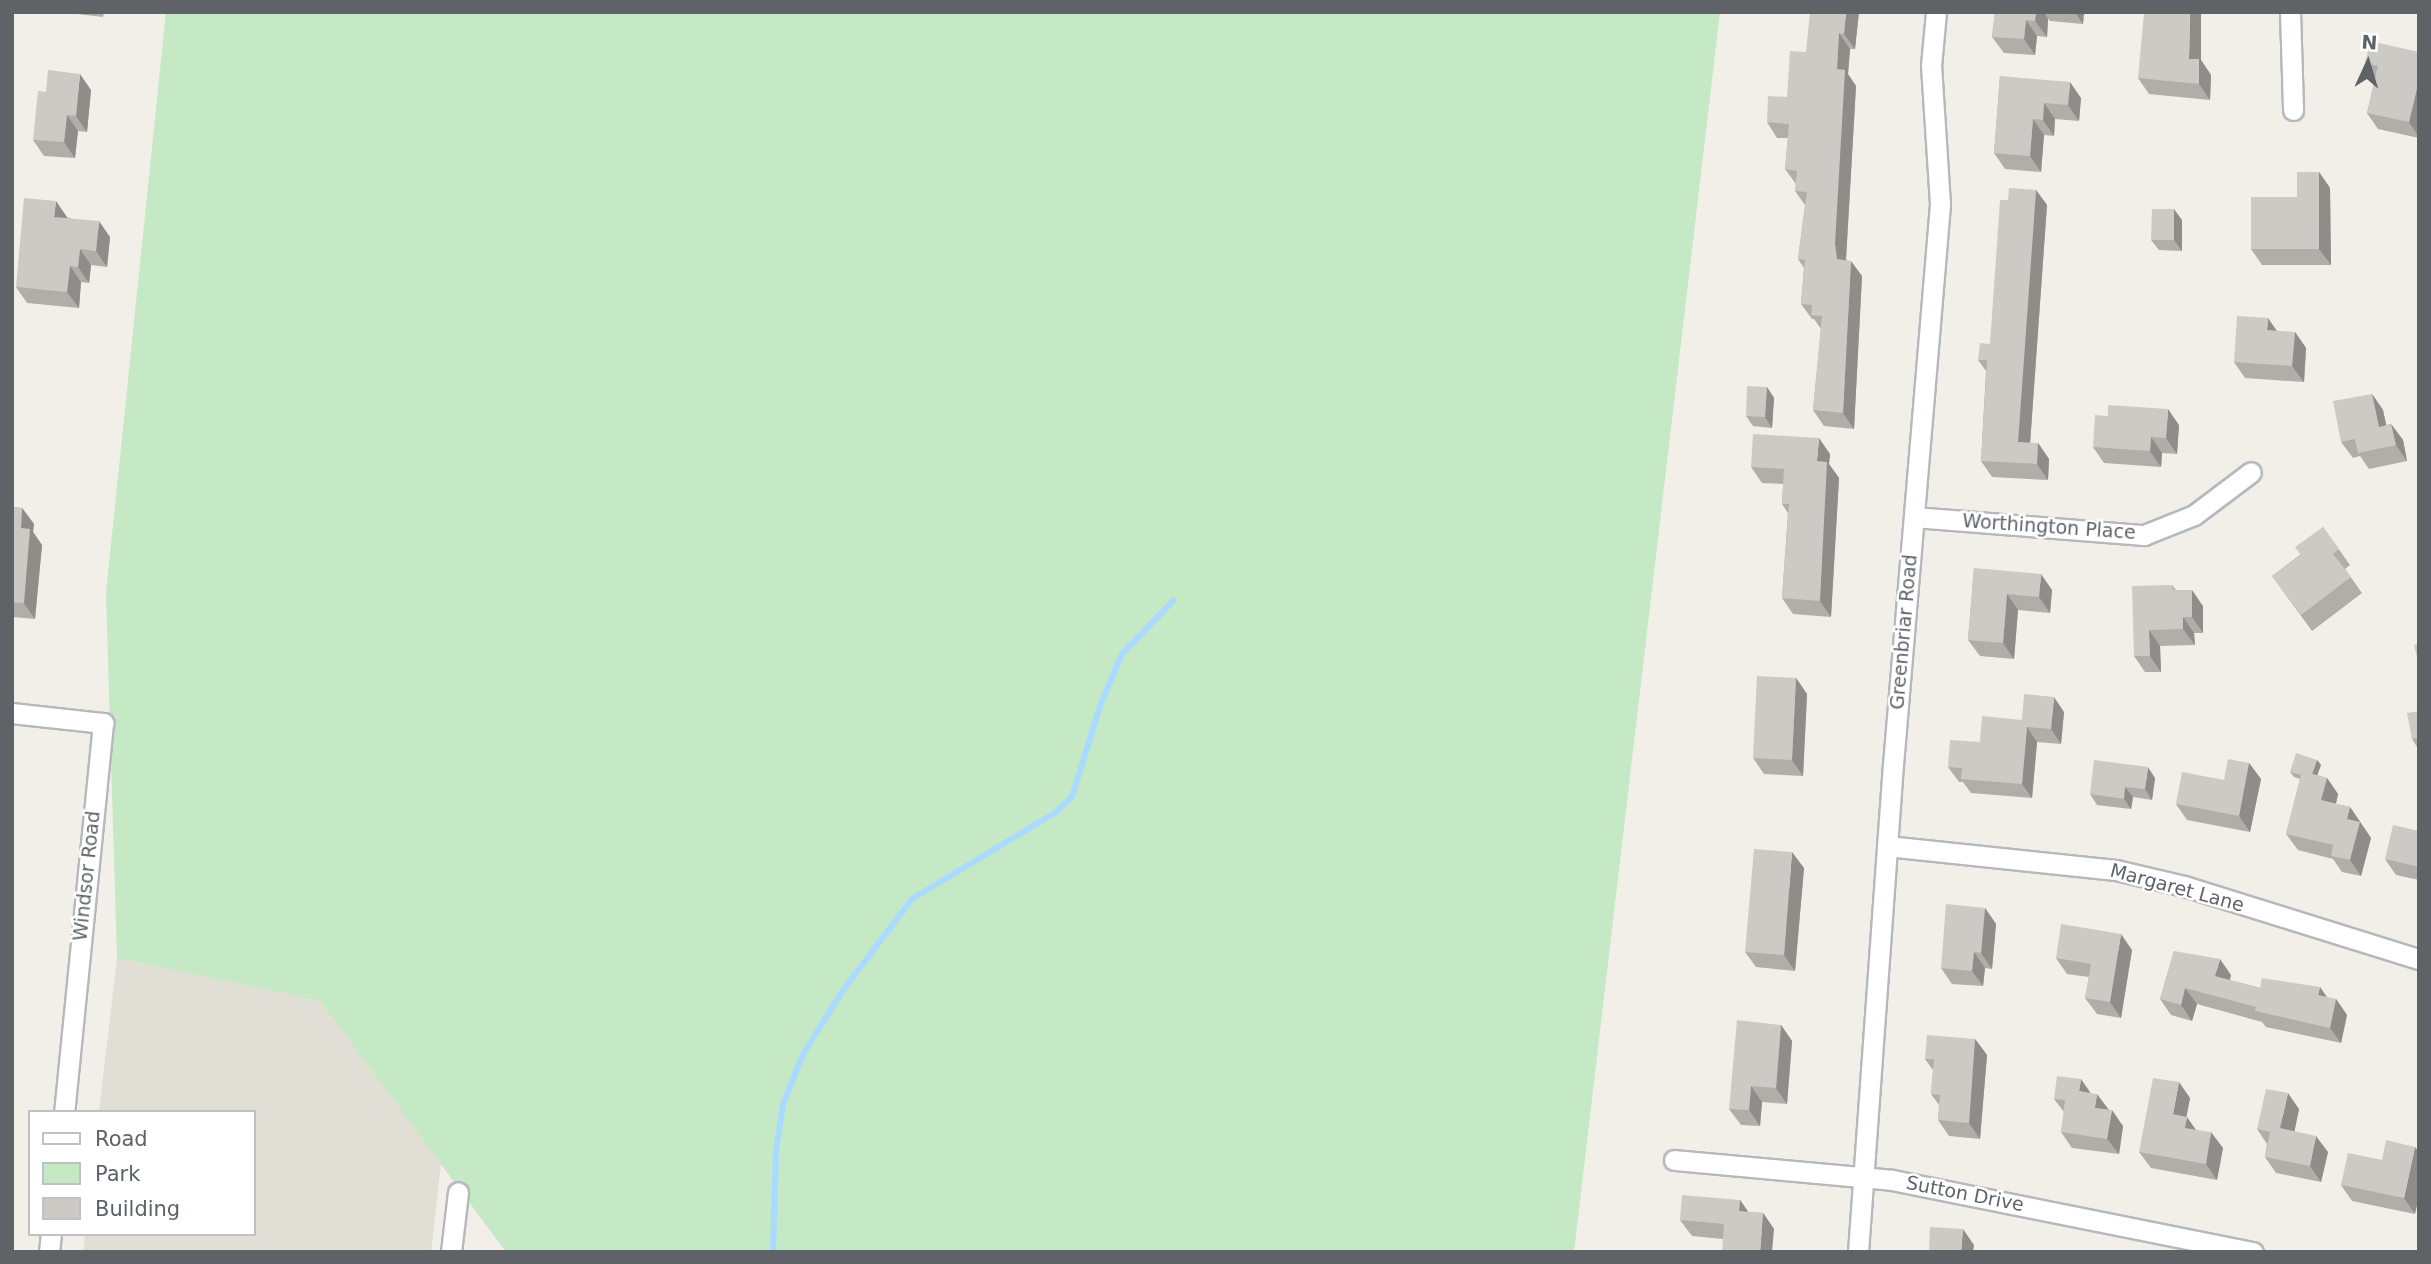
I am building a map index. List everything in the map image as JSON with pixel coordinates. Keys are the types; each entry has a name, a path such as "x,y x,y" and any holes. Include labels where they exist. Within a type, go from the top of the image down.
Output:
{"street":[{"name":"Greenbriar Road","path":"1858,1252 1887,846 1940,204 1931,66 1936,12"},
{"path":"2290,12 2293,110"},
{"name":"Worthington Place","path":"1914,517 2144,535 2194,515 2251,472"},
{"name":"Windsor Road","path":"17,714 103,723 64,1110"},
{"name":"Margaret Lane","path":"1887,846 2129,873 2419,959"},
{"name":"Sutton Drive","path":"1674,1160 1863,1177 2253,1252"},
{"path":"451,1252 458,1192"}],"shaded area":[{"path":"117,958 320,1001 441,1164 431,1252 83,1252 85,1236 256,1236 256,1110 99,1110"}],"green space":[{"path":"166,12 1720,12 1574,1252 506,1252 320,1001 117,958 106,593"}],"building":[{"path":"1810,12 1846,12 1844,34 1839,33 1837,69 1845,70 1835,244 1837,259 1851,261 1843,413 1813,410 1822,316 1811,315 1812,305 1801,304 1805,260 1798,259 1807,192 1795,191 1797,171 1785,169 1789,124 1767,122 1768,96 1787,97 1790,51 1806,52"},
{"path":"1995,12 2036,12 2035,21 2026,20 2024,39 1992,37"},
{"path":"2190,12 2189,59 2199,59 2199,84 2138,78 2144,13"},
{"path":"2370,41 2419,52 2419,80 2409,122 2367,113 2378,66 2365,63"},
{"path":"48,70 80,74 76,116 67,115 64,142 33,140 38,91 46,92"},
{"path":"2000,76 2070,82 2068,105 2044,103 2043,120 2033,119 2030,156 1994,153"},
{"path":"2297,172 2319,172 2319,249 2251,249 2251,197 2297,197"},
{"path":"2009,188 2036,190 2018,442 2038,443 2037,464 1981,461 1987,360 1978,360 1980,343 1990,344 2000,200 2008,200"},
{"path":"24,198 56,201 54,217 99,221 96,251 80,249 78,267 70,266 67,292 16,287"},
{"path":"2152,209 2174,209 2174,240 2151,240"},
{"path":"2237,316 2268,318 2267,330 2295,332 2292,366 2234,362"},
{"path":"1747,386 1767,387 1765,417 1746,416"},
{"path":"2372,394 2379,427 2391,424 2396,445 2358,453 2355,439 2341,442 2333,401"},
{"path":"2108,405 2168,409 2166,438 2151,437 2150,451 2093,447 2095,415 2108,416"},
{"path":"1753,434 1819,438 1817,461 1827,462 1820,601 1782,598 1789,504 1782,504 1784,469 1751,467"},
{"path":"12,507 22,508 21,528 30,529 24,603 12,602"},
{"path":"2323,527 2339,549 2333,554 2351,577 2301,615 2272,576 2301,555 2295,547"},
{"path":"1974,568 2041,574 2039,597 2007,594 2003,643 1968,640"},
{"path":"2172,585 2173,590 2192,590 2192,617 2183,617 2183,629 2149,630 2150,656 2134,656 2132,586"},
{"path":"2419,644 2419,665 2414,645"},
{"path":"1757,676 1796,678 1792,760 1753,758"},
{"path":"2024,694 2054,697 2051,729 2027,727 2022,784 1961,779 1962,768 1948,767 1950,740 1980,742 1982,716 2022,720"},
{"path":"2419,711 2419,738 2412,739 2407,713"},
{"path":"2296,753 2317,760 2312,774 2290,772"},
{"path":"2228,759 2249,763 2239,816 2176,804 2182,772 2224,780"},
{"path":"2094,760 2148,767 2145,789 2125,787 2124,799 2090,794"},
{"path":"2302,771 2327,778 2321,800 2350,807 2347,819 2360,822 2350,860 2331,856 2333,845 2286,834"},
{"path":"2393,825 2419,831 2419,867 2385,859"},
{"path":"1754,849 1792,852 1784,955 1745,952"},
{"path":"1946,904 1985,908 1981,953 1974,952 1972,971 1941,968"},
{"path":"2061,924 2121,934 2110,1002 2085,998 2091,964 2056,958"},
{"path":"2174,951 2220,959 2215,976 2260,988 2262,978 2320,987 2318,995 2336,999 2330,1028 2255,1011 2256,1007 2185,988 2181,1005 2160,999"},
{"path":"1737,1020 1781,1025 1776,1088 1751,1086 1749,1110 1729,1109"},
{"path":"1927,1035 1975,1039 1969,1123 1938,1120 1940,1095 1931,1094 1934,1059 1925,1059"},
{"path":"2057,1076 2081,1079 2079,1091 2097,1094 2095,1108 2112,1110 2107,1139 2061,1132 2065,1100 2054,1099"},
{"path":"2153,1078 2179,1082 2173,1114 2187,1117 2185,1128 2211,1132 2206,1164 2139,1152"},
{"path":"2266,1089 2288,1093 2280,1128 2316,1136 2310,1166 2265,1157 2270,1132 2257,1129"},
{"path":"2386,1140 2415,1147 2404,1198 2341,1185 2348,1153 2382,1160"},
{"path":"1682,1195 1740,1200 1739,1211 1763,1213 1760,1252 1722,1252 1724,1224 1680,1220"},
{"path":"1930,1227 1963,1229 1961,1252 1929,1252"}],"waterway":[{"path":"773,1252 776,1150 783,1105 803,1054 844,989 912,899 1056,812 1072,797 1100,706 1122,654 1173,601"}]}
